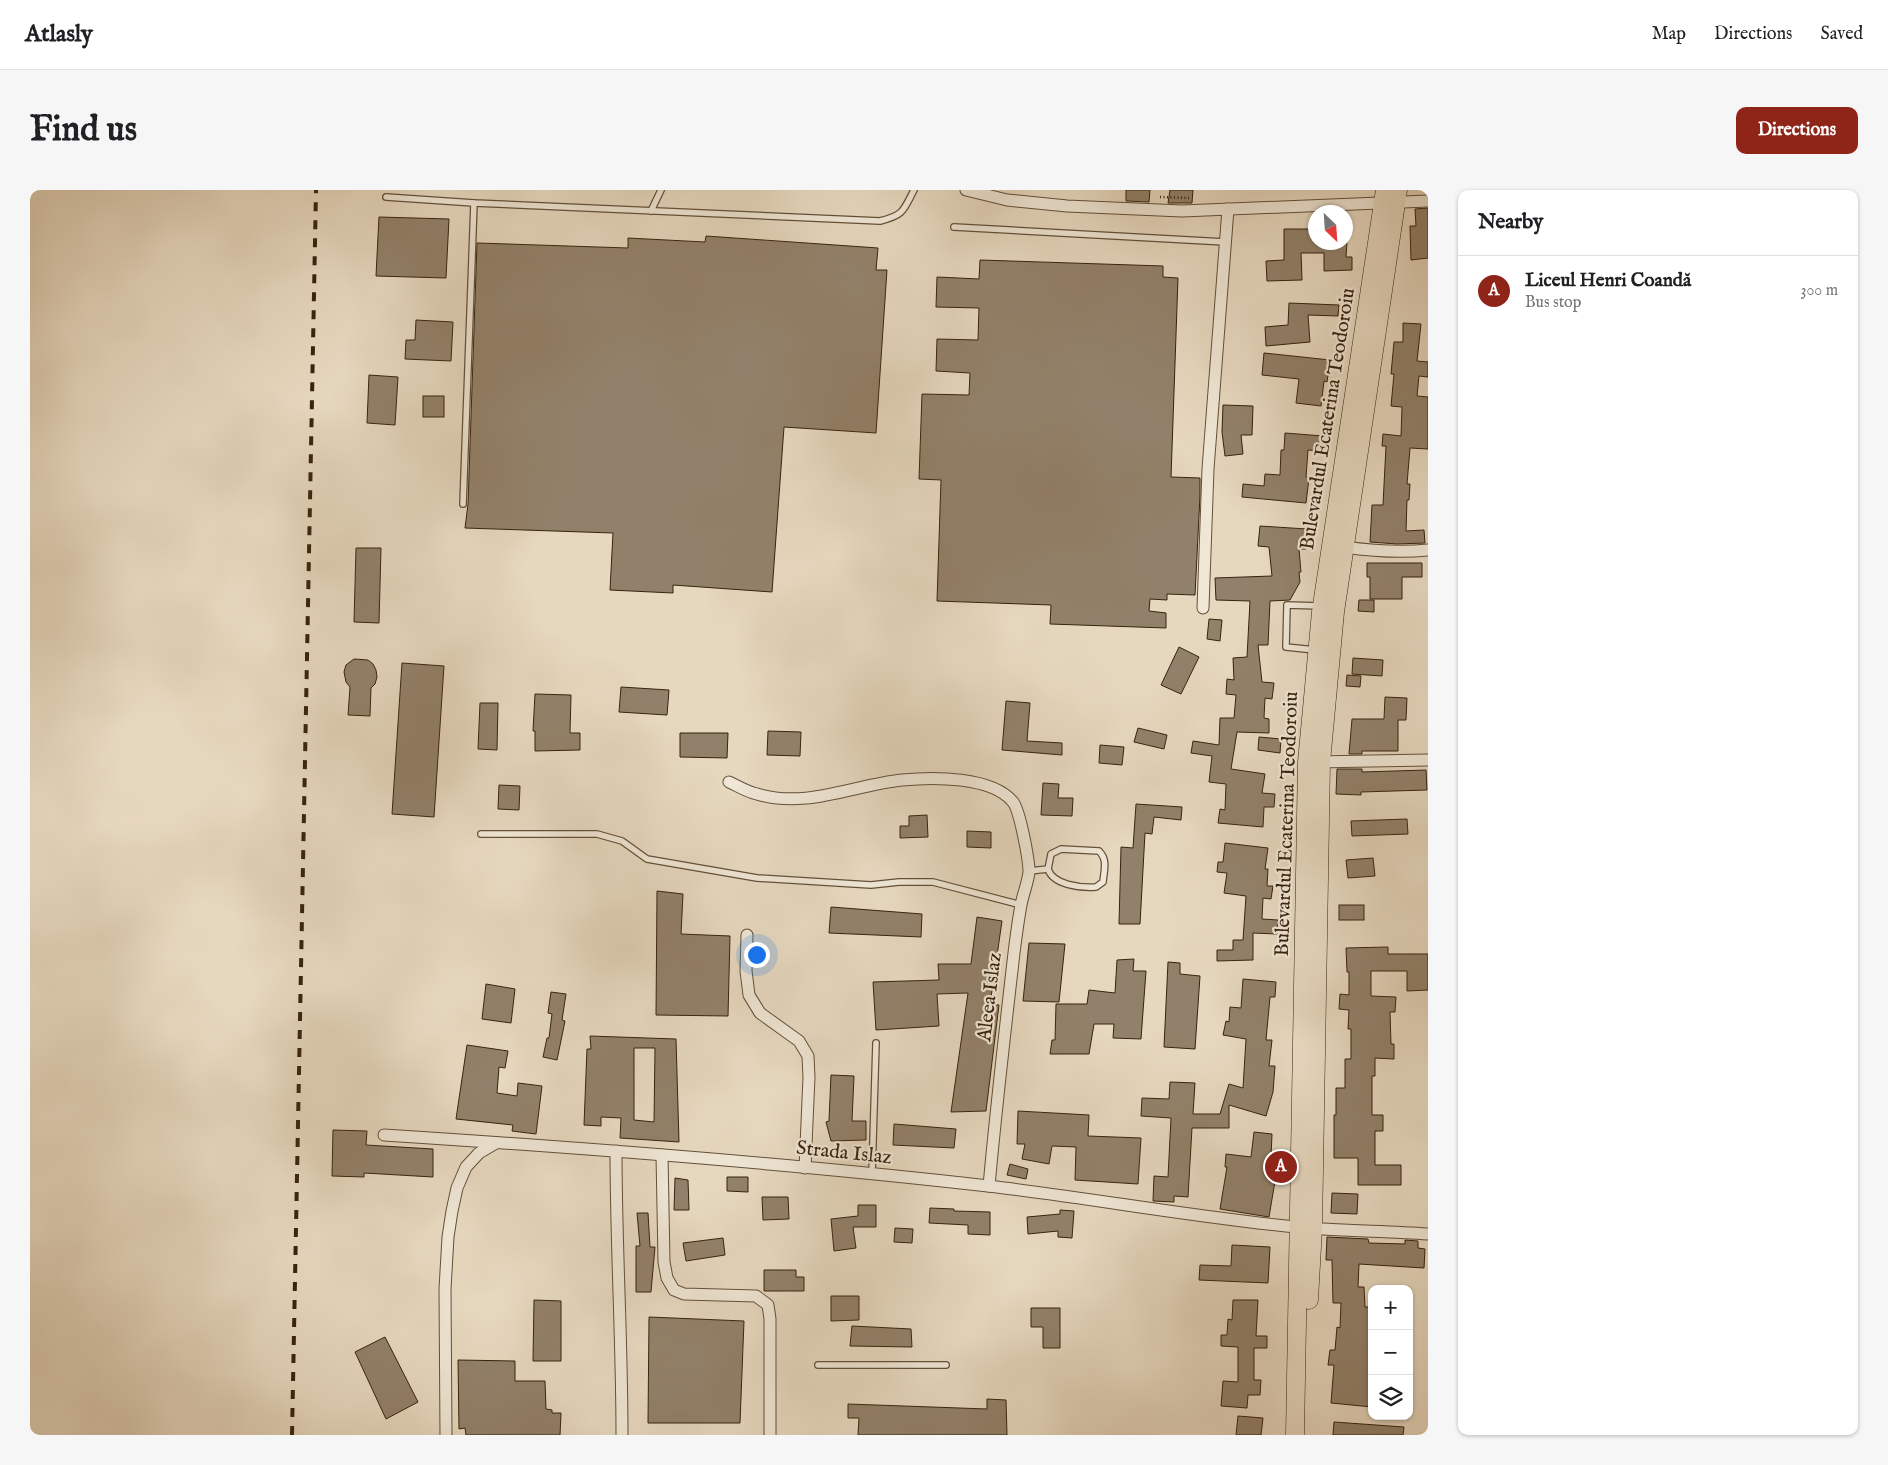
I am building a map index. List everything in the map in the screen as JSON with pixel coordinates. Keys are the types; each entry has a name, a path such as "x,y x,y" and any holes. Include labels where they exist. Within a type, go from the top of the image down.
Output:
{"main road":[{"name":"Bulevardul Ecaterina Teodoroiu","path":"1295,1435 1306,1228 1317,650 1344,547 1390,196"},
{"name":"Bulevardul Ecaterina Teodoroiu","path":"1314,762 1326,610 1390,196"},
{"name":"Bulevardul Ecaterina Teodoroiu","path":"1306,1228 1309,1308 1307,1435"}],"street":[{"path":"966,190 984,192 1007,200 1067,206 1182,211 1390,196 1428,201"},
{"path":"1203,608 1208,469 1228,209"},
{"path":"1344,547 1403,552 1428,550"},
{"path":"1314,762 1428,760"},
{"name":"Aleea Islaz","path":"729,782 756,794 794,800 821,797 851,788 900,780 930,778 990,786 1003,793 1014,803 1020,815 1029,871 1021,905 1000,1066 989,1186"},
{"path":"746,935 746,971 750,995 760,1013 800,1041 808,1056 809,1077 805,1168"},
{"name":"Strada Islaz","path":"384,1135 616,1150 872,1174 989,1186 1192,1215 1306,1228 1428,1234"},
{"path":"446,1435 445,1290 448,1236 452,1211 466,1167 479,1153 496,1143"},
{"path":"616,1150 622,1435"},
{"path":"662,1155 664,1262 667,1278 674,1290 684,1294 756,1296 768,1305 770,1319 770,1435"}],"lane":[{"path":"650,211 661,190"},
{"path":"386,197 474,203 880,221 895,217 904,211 914,190"},
{"path":"463,504 474,203"},
{"path":"954,227 1225,242"},
{"path":"1317,650 1286,647 1287,605 1326,610"},
{"path":"481,834 597,834 622,841 647,859 757,878 870,885 899,882 933,882 1021,905"},
{"path":"1060,849 1099,851 1104,856 1103,882 1096,887 1058,882 1050,876 1048,869 1051,854 1060,849"},
{"path":"1029,871 1048,869"},
{"path":"872,1174 876,1043"},
{"path":"818,1365 946,1365"}],"path":[{"path":"1159,197 1198,198"}],"building":[{"path":"1126,190 1150,190 1149,202 1126,201"},
{"path":"1170,190 1193,190 1192,203 1168,203"},
{"path":"1428,208 1428,258 1411,260 1410,226 1416,226 1415,209"},
{"path":"379,217 449,219 446,278 376,276"},
{"path":"1284,229 1308,229 1308,250 1346,250 1346,257 1352,257 1352,270 1324,271 1324,253 1301,253 1302,280 1267,281 1266,261 1284,260"},
{"path":"706,236 878,248 876,270 887,270 876,433 784,427 772,592 673,585 673,593 610,590 613,533 465,528 468,504 477,243 628,248 628,238 705,242"},
{"path":"980,260 1163,266 1163,277 1178,278 1171,477 1200,478 1200,496 1195,595 1167,594 1167,600 1150,599 1149,611 1166,613 1166,628 1050,624 1051,605 937,601 941,480 919,479 922,394 969,395 970,373 936,371 937,339 978,340 979,308 936,307 937,277 979,279"},
{"path":"1289,303 1339,305 1338,316 1308,315 1310,342 1266,346 1265,327 1288,325"},
{"path":"416,320 453,322 451,361 405,359 406,340 415,340"},
{"path":"1403,323 1421,324 1417,361 1428,362 1428,377 1419,376 1417,396 1428,397 1428,449 1410,448 1407,484 1410,484 1409,500 1407,500 1406,531 1424,530 1425,543 1397,544 1370,542 1372,505 1383,505 1386,446 1382,446 1383,434 1401,436 1402,407 1391,406 1394,374 1391,374 1394,342 1403,342"},
{"path":"1264,353 1330,360 1327,382 1324,381 1321,406 1296,403 1299,379 1262,375"},
{"path":"369,375 398,377 395,425 367,423"},
{"path":"423,396 444,396 444,417 423,417"},
{"path":"1223,405 1253,406 1252,435 1241,435 1243,454 1225,456 1222,432"},
{"path":"1285,433 1323,436 1322,451 1308,450 1306,477 1309,478 1306,503 1242,497 1243,484 1264,486 1265,474 1280,475 1281,450 1284,450"},
{"path":"1260,526 1307,529 1306,549 1299,549 1300,582 1290,600 1270,601 1268,645 1258,645 1262,682 1274,683 1272,699 1265,698 1264,718 1269,719 1269,733 1237,732 1231,769 1265,774 1262,793 1275,794 1274,807 1264,807 1263,827 1218,823 1220,809 1225,810 1226,784 1209,782 1212,756 1191,753 1193,741 1219,745 1220,718 1234,718 1236,695 1226,694 1227,679 1234,680 1233,658 1247,657 1250,601 1216,600 1215,578 1272,576 1269,547 1258,546"},
{"path":"356,548 381,548 379,623 354,622"},
{"path":"1367,563 1422,563 1422,577 1402,577 1402,599 1370,599 1370,577 1367,577"},
{"path":"1359,600 1374,600 1374,612 1358,611"},
{"path":"1209,619 1222,620 1220,641 1207,639"},
{"path":"1179,647 1199,657 1181,694 1161,685"},
{"path":"1353,658 1383,660 1382,676 1352,674"},
{"path":"354,659 368,660 376,670 377,677 375,684 371,688 370,716 348,715 350,687 346,682 344,672 346,665"},
{"path":"402,663 444,666 434,817 392,814"},
{"path":"1347,675 1361,676 1360,687 1346,686"},
{"path":"621,687 669,690 667,715 619,712"},
{"path":"535,694 571,695 570,733 580,733 580,750 535,751 535,731 533,731"},
{"path":"1385,697 1407,698 1406,720 1398,720 1398,751 1362,751 1362,754 1349,754 1352,719 1384,719"},
{"path":"1006,701 1030,703 1027,741 1062,743 1062,755 1002,750"},
{"path":"480,703 498,703 497,750 478,749"},
{"path":"1138,728 1167,735 1164,749 1134,742"},
{"path":"768,731 801,732 800,756 767,755"},
{"path":"680,733 728,733 727,758 680,757"},
{"path":"1259,737 1281,739 1280,753 1258,750"},
{"path":"1100,745 1124,747 1122,765 1099,763"},
{"path":"1337,769 1362,769 1362,772 1426,770 1427,790 1361,792 1361,795 1336,794"},
{"path":"1043,783 1059,784 1058,798 1073,798 1072,816 1041,815"},
{"path":"499,785 520,786 519,810 498,809"},
{"path":"1136,804 1182,807 1181,820 1154,817 1152,834 1145,833 1140,924 1119,924 1121,847 1133,848"},
{"path":"927,815 928,837 900,838 900,826 909,826 909,816"},
{"path":"1407,819 1408,834 1352,836 1351,821"},
{"path":"967,831 991,832 991,848 967,847"},
{"path":"1225,843 1268,848 1265,869 1268,869 1267,886 1273,886 1271,899 1263,898 1262,919 1278,920 1277,934 1253,933 1253,960 1217,961 1217,950 1233,950 1233,940 1243,940 1246,896 1224,893 1227,873 1217,872 1218,862 1223,862"},
{"path":"1373,858 1375,876 1348,878 1346,860"},
{"path":"657,891 683,894 681,934 730,936 728,1016 656,1015"},
{"path":"1339,905 1364,905 1364,920 1339,920"},
{"path":"831,907 922,914 921,937 829,933"},
{"path":"977,917 1002,921 990,1004 999,1005 986,1111 951,1112 968,993 937,994 939,1026 876,1030 873,982 939,980 938,964 971,964"},
{"path":"1029,943 1065,944 1059,1002 1023,1001"},
{"path":"1388,947 1388,954 1428,954 1428,990 1407,991 1407,971 1371,971 1371,996 1396,997 1395,1012 1390,1012 1391,1044 1394,1044 1394,1059 1375,1058 1375,1076 1372,1076 1372,1115 1383,1115 1383,1131 1375,1131 1375,1165 1401,1165 1401,1185 1358,1185 1358,1158 1334,1158 1336,1088 1345,1088 1345,1059 1351,1059 1351,1029 1348,1029 1349,1010 1339,1009 1340,994 1349,995 1346,948"},
{"path":"1134,959 1133,971 1146,971 1141,1039 1113,1038 1114,1024 1094,1024 1089,1054 1050,1054 1052,1040 1055,1040 1056,1004 1087,1004 1089,990 1115,993 1117,960"},
{"path":"1168,962 1180,963 1180,974 1200,976 1195,1049 1164,1047"},
{"path":"1243,979 1276,982 1275,997 1270,997 1266,1040 1272,1040 1269,1066 1275,1066 1273,1092 1266,1116 1229,1105 1229,1128 1192,1128 1188,1197 1174,1196 1174,1202 1153,1201 1154,1176 1168,1177 1171,1118 1141,1116 1142,1098 1169,1099 1170,1082 1195,1083 1193,1114 1220,1114 1229,1084 1243,1088 1246,1039 1223,1035 1226,1021 1229,1022 1230,1007 1241,1008"},
{"path":"486,984 515,989 511,1023 482,1019"},
{"path":"551,992 566,994 562,1020 565,1021 557,1060 543,1057 547,1038 549,1038 552,1014 548,1013"},
{"path":"590,1036 676,1039 679,1142 620,1138 621,1118 601,1117 601,1126 584,1125 587,1049 591,1049","holes":["634,1048 655,1048 654,1122 634,1120"]},
{"path":"467,1045 508,1051 505,1068 499,1067 497,1093 517,1096 518,1083 542,1086 536,1134 512,1131 513,1125 456,1119"},
{"path":"831,1075 854,1076 852,1121 866,1121 866,1140 831,1141 826,1122 829,1121"},
{"path":"1018,1111 1089,1115 1088,1136 1141,1138 1138,1184 1075,1180 1076,1147 1052,1146 1049,1164 1022,1159 1025,1144 1017,1144"},
{"path":"894,1124 956,1129 954,1148 893,1145"},
{"path":"333,1130 367,1131 366,1145 433,1149 433,1177 364,1173 364,1177 332,1176"},
{"path":"1254,1132 1272,1134 1270,1180 1275,1181 1269,1217 1220,1209 1227,1167 1225,1167 1226,1154 1251,1157"},
{"path":"1010,1164 1028,1169 1026,1179 1007,1175"},
{"path":"727,1177 748,1177 748,1192 727,1191"},
{"path":"675,1178 688,1180 689,1210 674,1210"},
{"path":"1332,1193 1358,1194 1357,1214 1331,1213"},
{"path":"762,1197 788,1197 789,1219 763,1220"},
{"path":"858,1205 876,1205 876,1227 853,1227 856,1248 834,1251 831,1219 858,1216"},
{"path":"930,1208 990,1212 990,1235 968,1234 968,1225 929,1223"},
{"path":"1060,1210 1074,1211 1072,1238 1058,1237 1058,1231 1028,1234 1027,1217 1060,1214"},
{"path":"637,1213 648,1213 650,1247 655,1247 651,1292 636,1292 636,1246 640,1246"},
{"path":"895,1228 913,1229 912,1243 894,1242"},
{"path":"1327,1237 1368,1239 1369,1243 1405,1244 1405,1240 1418,1241 1418,1248 1425,1249 1424,1268 1359,1264 1358,1287 1364,1287 1365,1307 1368,1307 1368,1407 1331,1403 1334,1365 1328,1365 1330,1350 1335,1350 1337,1327 1340,1328 1341,1303 1333,1303 1332,1260 1326,1260"},
{"path":"723,1238 725,1255 686,1261 683,1243"},
{"path":"1232,1245 1270,1247 1268,1283 1199,1280 1200,1265 1231,1266"},
{"path":"764,1270 796,1270 796,1277 804,1277 804,1291 764,1291"},
{"path":"831,1296 859,1296 859,1320 831,1321"},
{"path":"534,1300 561,1301 561,1361 533,1361"},
{"path":"1233,1300 1258,1300 1256,1336 1267,1336 1267,1348 1254,1348 1254,1380 1261,1380 1260,1395 1248,1395 1247,1408 1221,1406 1223,1381 1238,1382 1238,1347 1221,1346 1221,1335 1227,1335 1228,1319 1232,1320"},
{"path":"1031,1308 1060,1308 1060,1348 1043,1348 1043,1327 1031,1327"},
{"path":"649,1317 744,1321 740,1423 648,1423"},
{"path":"852,1326 911,1329 912,1347 850,1346"},
{"path":"385,1337 418,1402 386,1419 355,1352"},
{"path":"458,1360 515,1361 515,1381 545,1381 546,1409 552,1410 552,1413 561,1413 560,1435 466,1435 465,1428 459,1429"},
{"path":"987,1399 1006,1400 1007,1435 858,1435 859,1418 848,1418 848,1404 987,1409"},
{"path":"1238,1416 1263,1418 1261,1435 1236,1435"},
{"path":"1334,1422 1404,1427 1403,1435 1333,1435"}],"railway":[{"path":"292,1435 316,190"}],"place":[{"name":"Liceul Henri Coandă","path":"1281,1167"}]}
